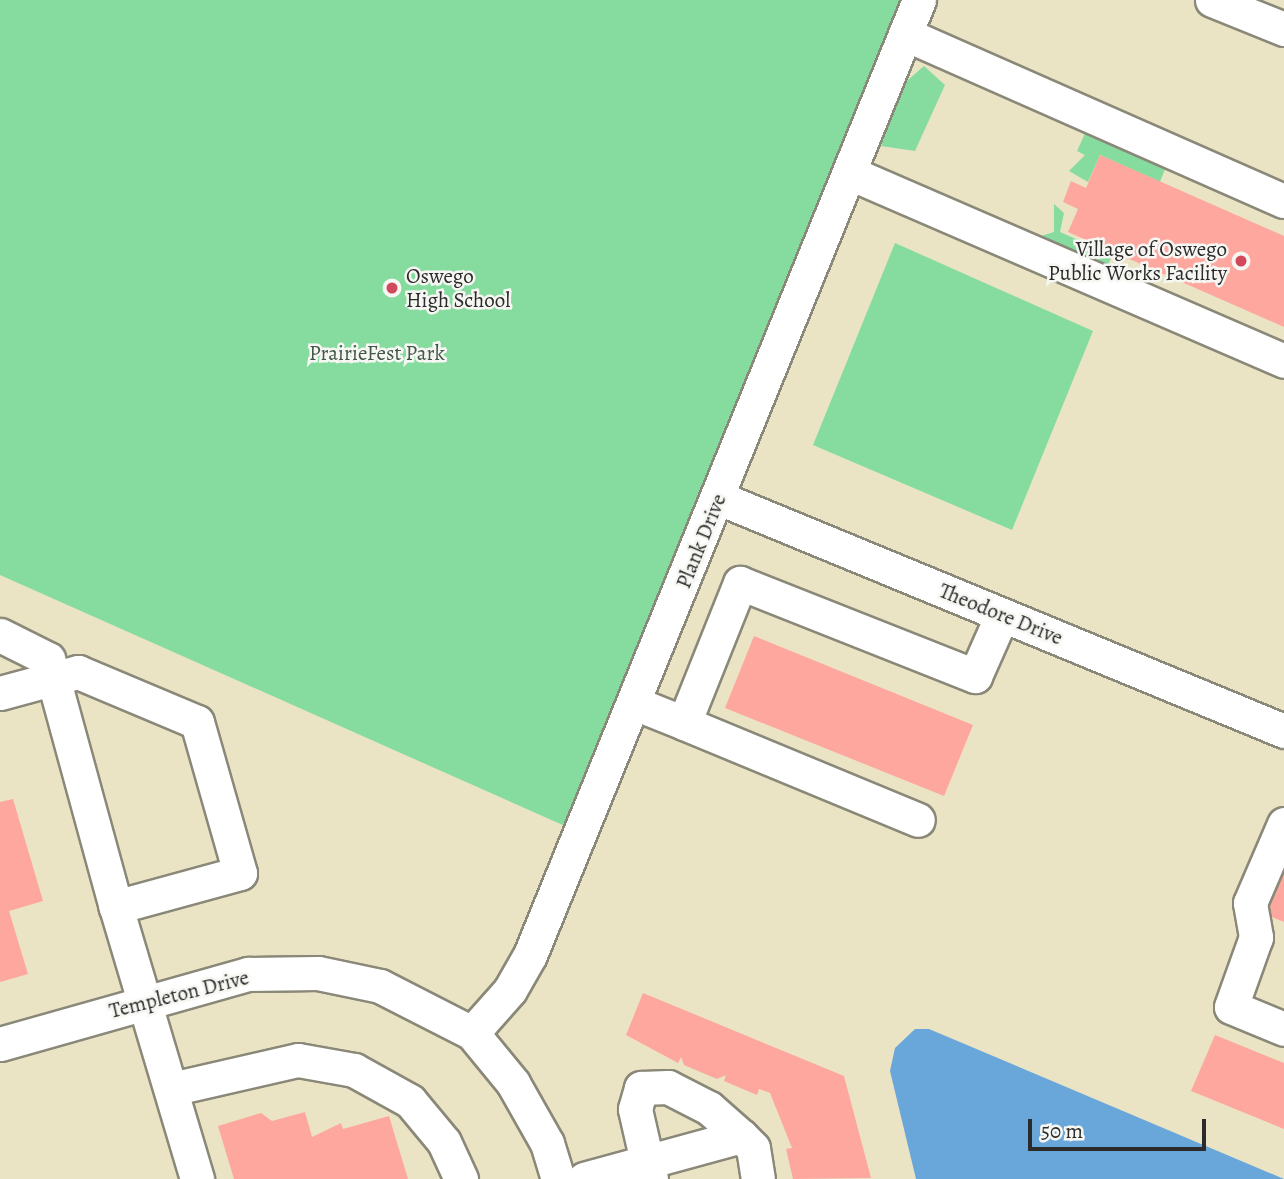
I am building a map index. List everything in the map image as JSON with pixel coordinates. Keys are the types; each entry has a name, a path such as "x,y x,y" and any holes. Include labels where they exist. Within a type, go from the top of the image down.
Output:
{"street":[{"name":"Plank Drive","path":"472,1033 510,990 530,955 719,498 919,0"},
{"path":"1212,0 1284,29"},
{"path":"905,34 1284,201"},
{"path":"850,173 1284,361"},
{"name":"Theodore Drive","path":"719,498 1284,731"},
{"path":"684,723 740,583 975,676 1002,615"},
{"path":"0,635 48,659 56,679 116,907 197,1179"},
{"path":"0,693 78,672 197,722 240,873 116,907"},
{"path":"634,703 918,820"},
{"path":"1284,824 1250,903 1270,942 1231,1007 1284,1029"},
{"name":"Templeton Drive","path":"0,1044 144,1000 248,974 318,973 380,986 472,1033 513,1083 547,1143 558,1179"},
{"path":"171,1089 298,1060 354,1070 410,1101 444,1142 461,1179"},
{"path":"650,1170 635,1098 650,1085 709,1108 753,1148 758,1179"},
{"path":"584,1179 650,1170 741,1136"}],"green space":[{"name":"PrairieFest Park","path":"0,0 901,0 565,826 0,575"},
{"path":"924,66 945,85 915,151 881,146 902,85"},
{"path":"1087,129 1167,164 1160,182 1100,155 1088,182 1069,171 1085,155 1077,151"},
{"path":"1054,204 1064,213 1060,232 1112,255 1108,265 1041,236 1054,232"},
{"path":"895,243 1093,331 1012,530 813,445"}],"water":[{"path":"915,1029 929,1029 1284,1179 916,1179 890,1071 895,1048"}],"building":[{"path":"1100,155 1284,236 1284,327 1068,232 1078,209 1063,202 1071,181 1086,188"},
{"path":"754,636 973,725 944,796 725,708"},
{"path":"13,799 43,901 9,911 28,974 0,982 0,802"},
{"path":"1284,853 1284,922 1260,912"},
{"path":"643,993 844,1076 871,1178 793,1179 786,1149 792,1148 770,1093 759,1089 757,1095 724,1081 726,1075 717,1079 684,1065 681,1057 678,1063 626,1035"},
{"path":"1215,1035 1284,1063 1284,1129 1191,1091"},
{"path":"305,1112 312,1137 341,1123 343,1129 389,1116 408,1179 234,1179 218,1126 261,1113 272,1121"}],"place":[{"name":"Village of Oswego Public Works Facility","path":"1241,261"},
{"name":"Oswego High School","path":"392,288"}]}
